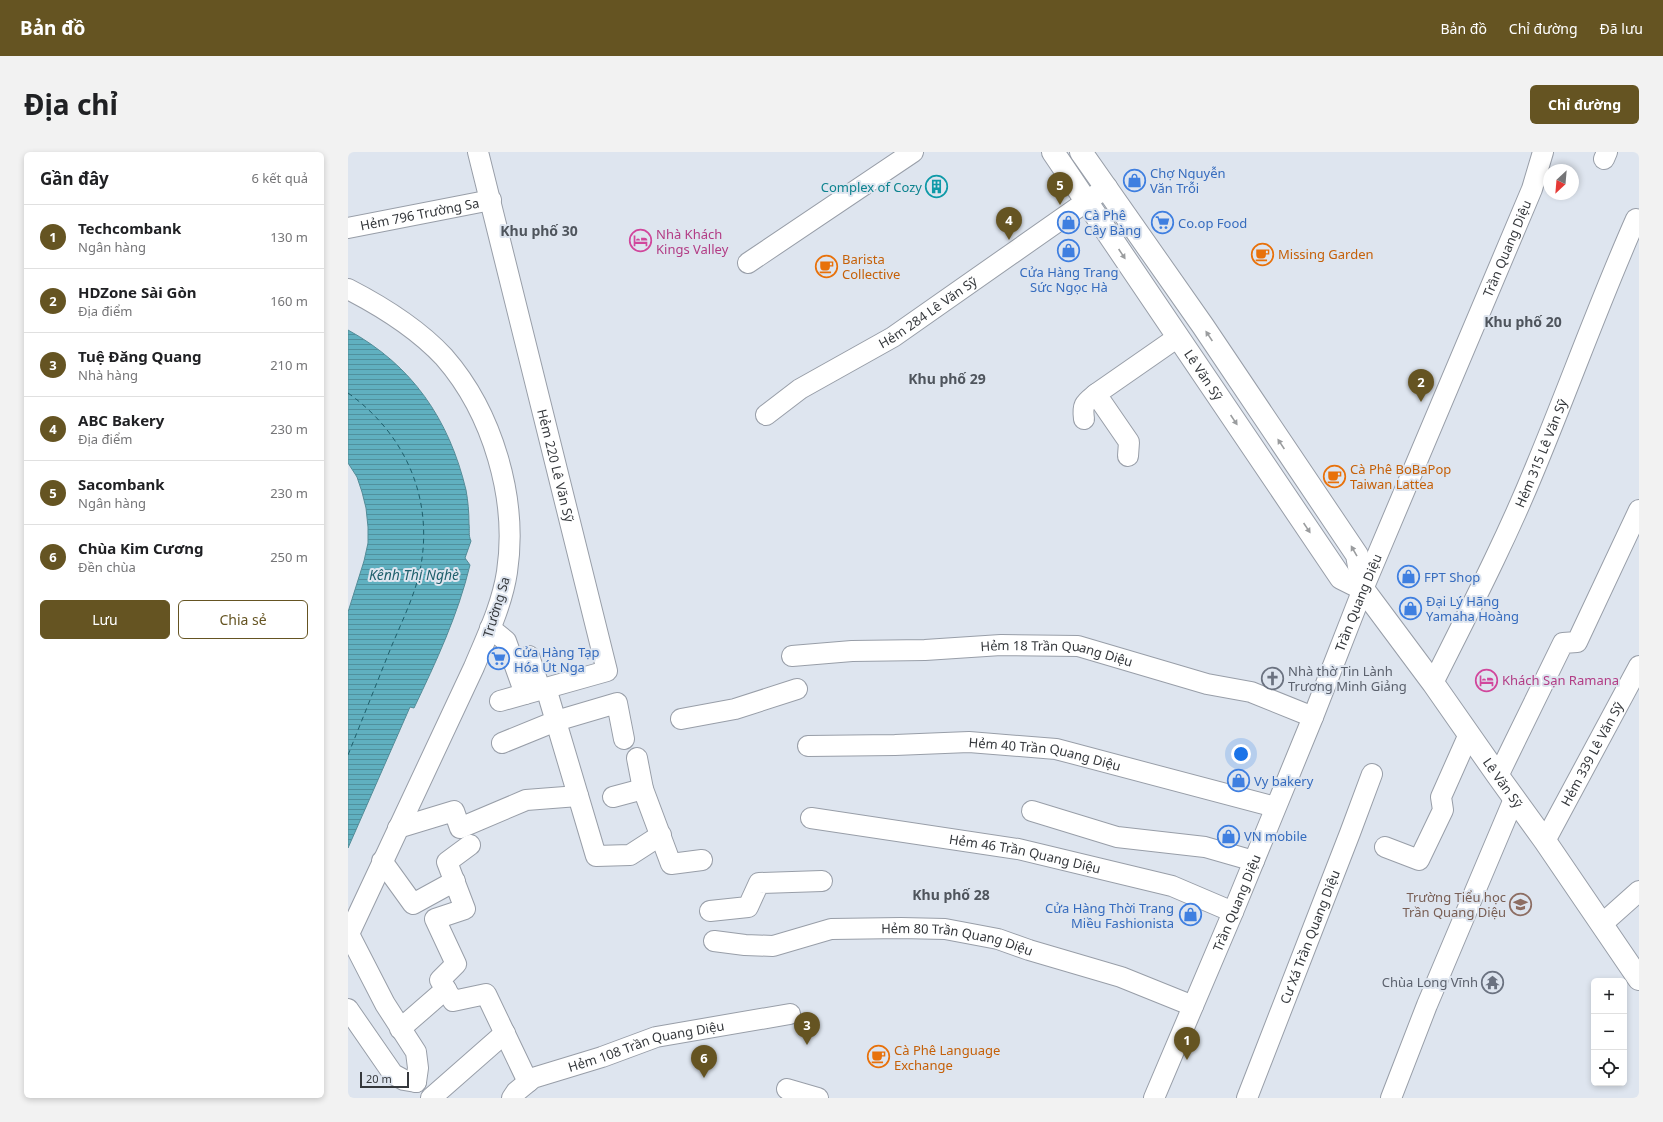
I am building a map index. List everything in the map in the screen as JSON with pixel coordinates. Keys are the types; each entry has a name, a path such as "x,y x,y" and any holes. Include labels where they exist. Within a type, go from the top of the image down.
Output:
{"main road":[{"name":"Lê Văn Sỹ","path":"1053,152 1341,578 1363,589"},
{"name":"Lê Văn Sỹ","path":"1081,152 1107,187 1357,555 1363,589 1433,683 1514,799 1546,841 1639,979"}],"street":[{"name":"Hẻm 220 Lê Văn Sỹ","path":"478,152 607,671 500,701"},
{"path":"748,263 913,152"},
{"name":"Trần Quang Diệu","path":"1154,1098 1254,861 1313,717 1363,589 1532,189 1543,152"},
{"name":"Hẻm 284 Lê Văn Sỹ","path":"766,416 800,389 893,337 1107,187"},
{"name":"Hẻm 796 Trường Sa","path":"348,228 490,200"},
{"name":"Hẻm 315 Lê Văn Sỹ","path":"1433,683 1488,572 1536,467 1607,284 1636,219"},
{"name":"Trường Sa","path":"348,289 390,312 427,340 455,371 466,387 484,421 494,448 505,488 509,529 507,572 502,593 490,628 474,667 348,935"},
{"path":"1084,419 1082,409 1086,402 1178,337"},
{"path":"1096,394 1129,442 1128,456"},
{"path":"1498,776 1563,643 1578,642 1639,510"},
{"path":"490,628 506,641 556,721 596,856 630,855 661,835"},
{"name":"Hẻm 18 Trần Quang Diệu","path":"792,656 852,651 925,650 1001,645 1078,646 1207,684 1251,692 1313,717"},
{"path":"529,656 537,690"},
{"name":"Hẻm 339 Lê Văn Sỹ","path":"1546,841 1639,666"},
{"path":"681,718 735,709 796,689"},
{"path":"502,743 556,721 617,703 624,739"},
{"path":"1385,847 1420,860 1442,810 1441,797 1469,734"},
{"name":"Hẻm 40 Trần Quang Diệu","path":"808,746 895,746 969,742 1056,749 1275,807"},
{"path":"637,758 643,789 671,864 702,860"},
{"name":"Cư Xá Trần Quang Diệu","path":"1247,1098 1372,774"},
{"path":"613,798 643,789"},
{"path":"398,828 454,811 460,828 526,800 578,796"},
{"path":"1391,1098 1427,1004 1514,799"},
{"path":"1032,811 1117,837 1205,847 1254,861"},
{"name":"Hẻm 46 Trần Quang Diệu","path":"811,818 1018,849 1172,886 1233,912"},
{"path":"470,845 447,862 466,909 435,919 456,964 440,980 453,1001 486,994 528,1082"},
{"path":"382,861 414,904 455,881"},
{"path":"710,912 748,907 759,883 822,881"},
{"path":"1602,924 1639,891"},
{"name":"Hẻm 80 Trần Quang Diệu","path":"714,941 773,946 831,929 945,929 998,939 1029,950 1121,977 1193,1006"},
{"path":"348,935 385,1004 416,1052 422,1090"},
{"path":"400,1029 446,989"},
{"path":"348,1009 393,1074 422,1090"},
{"name":"Hẻm 108 Trần Quang Diệu","path":"512,1098 516,1092 532,1078 602,1057 656,1036 790,1014"},
{"path":"431,1098 505,1033"},
{"path":"787,1089 818,1098"}],"water":[{"name":"Kênh Thị Nghè","path":"348,330 371,344 409,377 425,396 438,417 459,464 466,490 469,511 469,535 471,541 465,558 470,565 446,638 414,708 410,707 348,848 348,612 364,561 368,543 368,527 366,508 362,492 357,477 348,463"}],"ferry route":[{"path":"348,393 368,409 385,427 399,447 410,468 418,491 423,515 424,539 419,576 412,598 348,755"}],"place":[{"name":"Chợ Nguyễn Văn Trỗi","path":"1135,180"},
{"name":"Complex of Cozy","path":"937,187"},
{"name":"Sacombank","path":"1060,205"},
{"name":"Cà Phê Cây Bàng","path":"1068,222"},
{"name":"Co.op Food","path":"1162,223"},
{"name":"ABC Bakery","path":"1009,240"},
{"name":"Nhà Khách Kings Valley","path":"640,241"},
{"name":"Cửa Hàng Trang Sức Ngọc Hà","path":"1069,250"},
{"name":"Missing Garden","path":"1262,254"},
{"name":"Barista Collective","path":"827,266"},
{"name":"HDZone Sài Gòn","path":"1421,402"},
{"name":"Cà Phê BoBaPop Taiwan Lattea","path":"1335,476"},
{"name":"FPT Shop","path":"1408,577"},
{"name":"Đại Lý Hãng Yamaha Hoàng","path":"1410,608"},
{"name":"Cửa Hàng Tạp Hóa Út Nga","path":"499,659"},
{"name":"Nhà thờ Tin Lành Trương Minh Giảng","path":"1273,678"},
{"name":"Khách Sạn Ramana","path":"1487,680"},
{"name":"Vy bakery","path":"1239,781"},
{"name":"VN mobile","path":"1228,836"},
{"name":"Trường Tiểu học Trần Quang Diệu","path":"1521,904"},
{"name":"Cửa Hàng Thời Trang Miều Fashionista","path":"1190,915"},
{"name":"Chùa Long Vĩnh","path":"1493,982"},
{"name":"Tuệ Đăng Quang","path":"807,1045"},
{"name":"Cà Phê Language Exchange","path":"879,1057"},
{"name":"Techcombank","path":"1187,1060"},
{"name":"Chùa Kim Cương","path":"704,1078"}],"district":[{"name":"Khu phố 30","path":"539,230"},
{"name":"Khu phố 20","path":"1523,321"},
{"name":"Khu phố 29","path":"947,378"},
{"name":"Khu phố 28","path":"951,894"}]}
